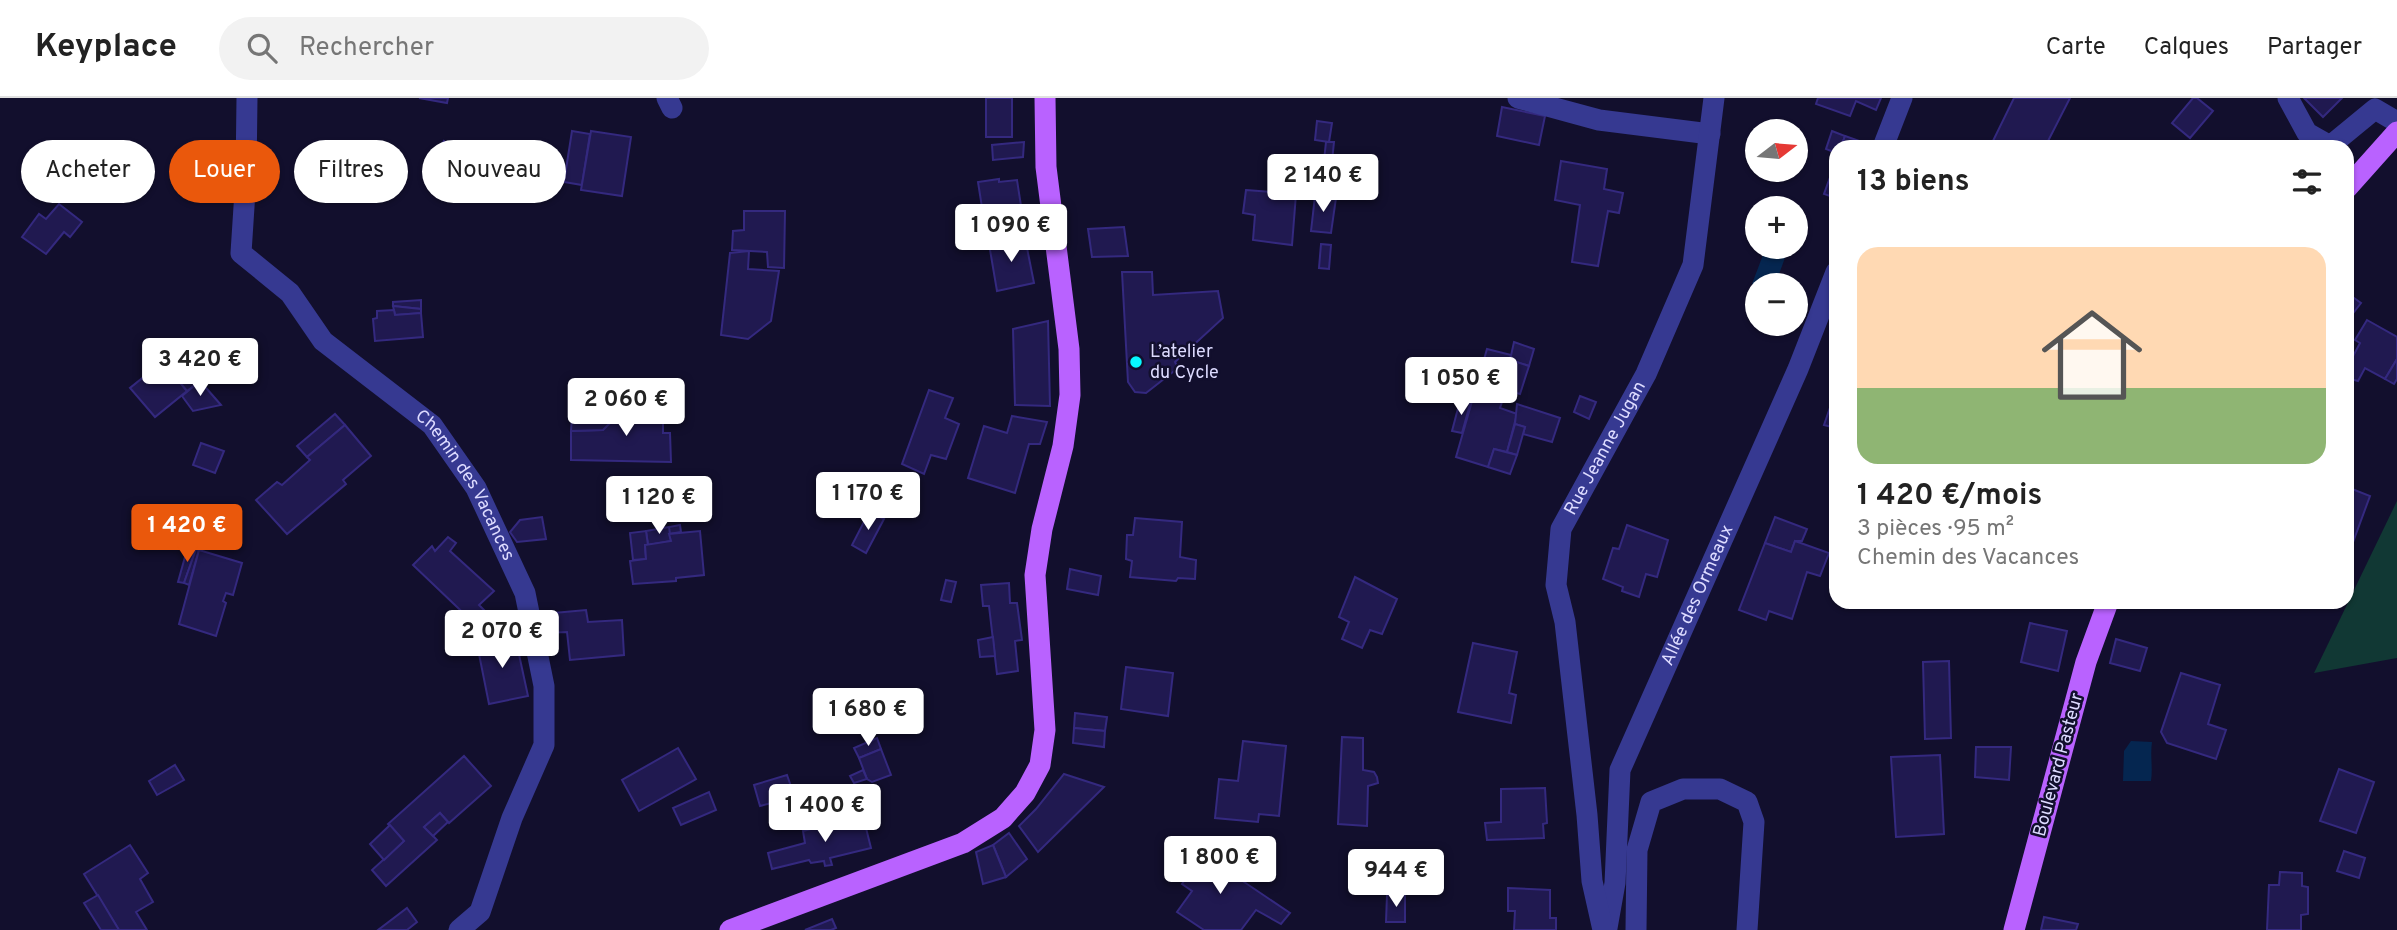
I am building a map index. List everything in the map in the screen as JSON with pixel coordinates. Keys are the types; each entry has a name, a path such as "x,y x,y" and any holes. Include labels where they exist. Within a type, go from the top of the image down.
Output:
{"main road":[{"path":"730,930 963,843 1003,818 1025,793 1041,765 1045,730 1035,575 1042,529 1063,446 1070,394 1069,349 1046,167 1045,98"},
{"path":"2354,180 2397,132"},
{"name":"Boulevard Pasteur","path":"2014,930 2086,662 2105,609"}],"street":[{"name":"Chemin des Vacances","path":"247,98 241,253 290,293 323,341 432,425 476,488 525,593 544,686 544,746 512,818 480,912 459,930"},
{"path":"1518,98 1600,120 1710,134"},
{"name":"Rue Jeanne Jugan","path":"1605,930 1592,881 1565,622 1556,585 1560,529 1646,374 1693,265 1714,98"},
{"path":"1886,140 1902,98"},
{"path":"2288,98 2307,133 2319,140"},
{"path":"2337,140 2375,109 2397,121"},
{"name":"Allée des Ormeaux","path":"1605,930 1615,883 1620,770 1798,369 1829,290"},
{"path":"1636,930 1637,850 1651,802 1683,789 1720,789 1747,802 1754,822 1747,930"}],"green space":[{"path":"2397,501 2397,658 2314,673 2345,609 2354,609 2354,590"}],"water":[{"path":"1761,259 1785,259 1779,273 1756,273"},
{"path":"2131,741 2152,742 2151,781 2123,781 2124,751"}],"building":[{"path":"419,98 448,98 447,103"},
{"path":"986,98 1012,98 1012,137 986,137"},
{"path":"1818,98 1881,98 1876,110 1856,101 1850,116 1816,104"},
{"path":"2014,98 2070,98 2049,140 1993,140"},
{"path":"2193,98 2197,98 2213,111 2190,138 2172,123"},
{"path":"2304,98 2342,98 2323,117"},
{"path":"1502,107 1545,116 1539,145 1497,136"},
{"path":"1317,121 1332,123 1329,142 1315,140"},
{"path":"572,131 590,134 582,185 566,182"},
{"path":"591,131 631,137 622,196 581,190"},
{"path":"1832,131 1845,136 1844,140 1829,140"},
{"path":"1024,142 1023,157 993,160 992,145"},
{"path":"1326,142 1334,142 1331,171 1323,170"},
{"path":"1561,161 1607,169 1604,189 1623,193 1619,213 1608,211 1598,266 1572,262 1580,205 1555,200"},
{"path":"999,179 999,182 1017,180 1024,225 986,233 978,182"},
{"path":"1829,180 1829,196 1824,194"},
{"path":"1246,190 1296,194 1292,245 1253,240 1255,215 1243,213"},
{"path":"1315,196 1336,198 1331,233 1311,231"},
{"path":"59,204 82,222 70,237 64,232 46,254 22,237 39,214 46,219"},
{"path":"744,211 785,211 784,268 768,267 767,252 732,250 733,231 744,230"},
{"path":"1124,227 1128,256 1092,257 1088,229"},
{"path":"1025,238 1034,283 997,291 989,244"},
{"path":"1321,244 1331,245 1329,269 1319,268"},
{"path":"749,251 748,269 779,271 771,321 748,339 721,335 730,253"},
{"path":"1122,272 1152,272 1153,295 1218,291 1223,318 1175,362 1178,368 1146,393 1135,392 1128,382"},
{"path":"2354,298 2361,303 2354,312"},
{"path":"421,300 421,309 393,306 393,302"},
{"path":"393,306 421,309 421,313 395,315"},
{"path":"394,310 395,315 421,313 423,337 375,341 373,319 377,318 377,311"},
{"path":"2367,320 2397,337 2397,359 2385,379 2365,368 2358,381 2354,380 2354,354 2360,343 2355,340"},
{"path":"1048,321 1050,406 1015,405 1013,329"},
{"path":"1514,342 1534,349 1529,366 1510,360"},
{"path":"1487,349 1511,355 1510,360 1529,366 1520,394 1506,390 1500,408 1517,414 1507,452 1494,449 1488,467 1456,457"},
{"path":"176,351 186,363 173,374 187,391 155,417 130,388"},
{"path":"2397,359 2397,379 2394,384 2385,379"},
{"path":"186,363 200,381 187,391 173,374"},
{"path":"200,381 221,405 193,411 182,396"},
{"path":"1466,381 1476,384 1470,404 1460,401"},
{"path":"929,390 953,398 945,418 959,424 946,459 931,455 924,474 902,464"},
{"path":"643,392 655,404 629,404"},
{"path":"1580,396 1596,402 1589,419 1574,412"},
{"path":"1460,401 1470,404 1462,433 1452,431"},
{"path":"629,404 655,404 663,412 663,433 670,433 671,462 571,460 571,431 603,430"},
{"path":"1517,404 1560,418 1552,442 1523,434 1525,427 1515,424"},
{"path":"1829,411 1829,426 1824,425"},
{"path":"335,414 345,425 307,457 297,446"},
{"path":"619,414 603,430 571,431 572,416"},
{"path":"1012,416 1047,422 1040,444 1029,444 1015,493 968,478 984,426 1007,433"},
{"path":"1515,424 1525,427 1517,455 1507,452"},
{"path":"345,425 371,456 343,480 346,484 287,534 256,500 277,482 282,485 310,460 307,457"},
{"path":"201,443 224,451 215,473 193,465"},
{"path":"1494,449 1517,455 1510,474 1488,467"},
{"path":"2354,490 2370,496 2354,539"},
{"path":"869,512 884,519 866,553 852,545"},
{"path":"542,517 546,539 517,542 510,532 520,520"},
{"path":"1775,517 1807,529 1802,541 1795,541 1791,552 1765,543"},
{"path":"1135,518 1182,522 1180,557 1196,560 1195,579 1178,578 1176,581 1130,577 1132,561 1126,559 1127,535 1133,535"},
{"path":"680,525 681,532 669,534 669,527"},
{"path":"1627,525 1668,540 1657,577 1646,574 1639,597 1622,591 1623,587 1603,579 1613,548 1619,549"},
{"path":"669,527 671,541 648,545 646,531"},
{"path":"646,531 646,559 633,560 630,533"},
{"path":"700,531 704,575 676,578 676,581 633,584 630,561 646,559 645,545 671,541 669,534"},
{"path":"448,537 456,543 450,551 494,591 479,605 488,614 477,626 413,565 432,546 435,551"},
{"path":"1795,541 1829,553 1820,576 1807,572 1792,619 1769,611 1766,620 1739,610 1765,543 1791,552"},
{"path":"188,546 196,549 184,583 178,582"},
{"path":"196,549 199,550 189,585 184,583"},
{"path":"199,550 242,563 233,595 226,593 223,601 226,603 216,636 179,624"},
{"path":"1070,569 1101,576 1098,595 1067,589"},
{"path":"1355,577 1397,599 1382,634 1370,630 1362,648 1342,639 1349,622 1339,617"},
{"path":"946,580 956,582 951,602 941,600"},
{"path":"1009,583 1010,603 1017,603 1022,640 1015,641 1018,671 997,674 989,606 983,606 981,585"},
{"path":"586,610 588,622 622,620 624,655 570,660 567,632 545,633 543,614"},
{"path":"2030,623 2067,631 2058,671 2021,662"},
{"path":"515,636 528,696 489,704 477,644"},
{"path":"993,637 995,656 980,657 978,640"},
{"path":"2116,639 2147,648 2140,671 2110,663"},
{"path":"1473,643 1517,652 1509,693 1516,695 1511,723 1458,712"},
{"path":"1949,661 1951,738 1925,739 1923,662"},
{"path":"1126,667 1173,673 1168,716 1121,709"},
{"path":"2181,673 2220,685 2208,724 2226,730 2216,759 2167,743 2161,732"},
{"path":"1075,713 1107,717 1105,731 1074,728"},
{"path":"1074,728 1105,731 1104,747 1073,743"},
{"path":"1342,737 1363,738 1363,770 1374,772 1377,777 1378,783 1368,786 1367,826 1338,824"},
{"path":"877,738 881,749 859,758 854,748"},
{"path":"1243,741 1286,746 1279,816 1259,814 1258,822 1215,818 1219,779 1238,781"},
{"path":"1976,747 2011,747 2009,780 1975,777"},
{"path":"678,748 696,779 639,811 622,780"},
{"path":"881,749 891,775 872,782 867,779 859,758"},
{"path":"1940,755 1944,834 1896,837 1891,757"},
{"path":"464,756 491,786 449,823 440,813 424,827 437,840 386,886 372,870 404,841 388,824"},
{"path":"175,765 184,780 157,795 149,781"},
{"path":"2339,769 2374,782 2356,833 2320,821"},
{"path":"863,770 867,779 854,783 850,776"},
{"path":"1064,774 1104,787 1038,852 1019,826"},
{"path":"787,775 794,795 760,806 754,785"},
{"path":"1545,788 1547,823 1543,824 1544,838 1487,840 1485,823 1501,822 1501,789"},
{"path":"709,792 716,810 681,825 673,808"},
{"path":"440,813 448,822 433,836 424,827"},
{"path":"863,816 871,848 830,858 832,865 825,866 824,861 811,863 809,860 772,869 768,853 805,843 803,831"},
{"path":"390,825 404,841 384,860 370,844"},
{"path":"1009,833 1027,859 1006,877 993,845"},
{"path":"1174,840 1209,864 1213,861 1290,913 1281,924 1256,910 1241,930 1204,930 1177,912 1192,891 1182,884 1192,869 1167,850"},
{"path":"130,845 148,873 140,879 153,902 136,912 147,930 119,930 84,874"},
{"path":"993,845 1006,877 983,884 976,852"},
{"path":"2344,851 2365,858 2359,878 2337,871"},
{"path":"2280,872 2302,873 2302,886 2308,887 2308,914 2301,915 2301,930 2267,930 2269,885 2279,885"},
{"path":"1508,888 1550,890 1550,918 1556,918 1556,930 1514,930 1515,911 1508,911"},
{"path":"98,895 119,930 101,930 84,903"},
{"path":"1387,895 1405,896 1405,922 1386,922"},
{"path":"407,908 417,922 407,930 378,930"},
{"path":"2044,917 2078,924 2076,930 2041,930"},
{"path":"832,919 836,928 805,930"}],"place":[{"name":"L’atelier du Cycle","path":"1136,362"}]}
